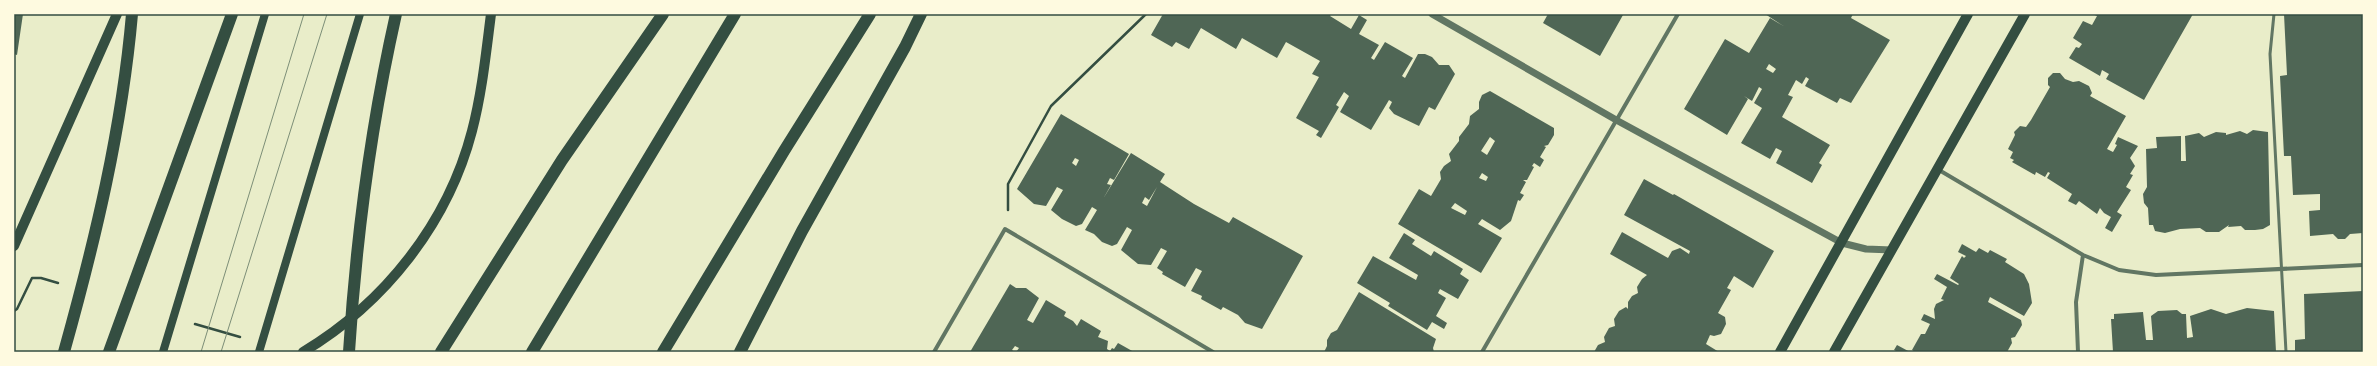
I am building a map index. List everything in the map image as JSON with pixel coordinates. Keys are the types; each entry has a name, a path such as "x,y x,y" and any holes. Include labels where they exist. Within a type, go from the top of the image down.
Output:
{"highway":[{"path":"64,352 97,230 111,161 122,96 132,14"},
{"path":"109,352 232,14"},
{"path":"348,352 354,269 380,102 396,14"},
{"path":"441,352 562,160 663,14"},
{"path":"532,352 735,14"},
{"path":"664,352 784,151 870,14"},
{"path":"740,352 802,231 905,47 921,14"}],"main road":[{"path":"14,246 70,118 118,14"},
{"path":"163,352 264,14"},
{"path":"259,352 360,14"},
{"path":"303,352 334,334 364,308 394,277 424,239 461,166 477,110 491,14"},
{"path":"1780,352 1968,14"},
{"path":"1834,352 1939,170 2025,14"}],"street":[{"path":"1432,14 1618,121 1842,243 1866,249 1892,250"},
{"path":"1482,352 1618,121 1678,14"},
{"path":"1939,170 2084,255 2119,270 2156,275 2281,270 2363,264"},
{"path":"934,352 1004,229 1213,352"},
{"path":"2078,352 2076,302 2084,255"}],"lane":[{"path":"2274,14 2270,54 2286,352"}],"path":[{"path":"1004,229 1008,205 1008,184 1051,106 1146,14"},
{"path":"14,310 17,309 32,278 41,278"}],"building":[{"path":"14,14 23,14 17,55 14,54"},
{"path":"1163,14 1331,14 1330,16 1351,29 1359,15 1367,20 1359,34 1379,45 1371,58 1374,60 1385,42 1413,58 1402,76 1405,78 1418,54 1425,54 1432,57 1439,65 1449,65 1455,74 1435,110 1429,107 1419,126 1394,114 1389,108 1392,102 1389,100 1371,130 1340,112 1349,96 1344,92 1336,105 1339,107 1321,138 1316,135 1319,131 1296,118 1319,77 1312,74 1320,61 1286,42 1277,58 1242,38 1236,49 1201,28 1189,49 1176,42 1172,47 1151,35"},
{"path":"1548,14 1623,15 1600,56 1543,23"},
{"path":"1765,14 1853,14 1851,18 1890,40 1851,103 1840,98 1837,103 1805,86 1809,79 1806,77 1802,84 1796,80 1788,95 1793,97 1782,117 1830,145 1819,163 1822,165 1812,183 1776,163 1782,151 1776,148 1770,159 1741,143 1762,108 1754,103 1762,89 1759,87 1752,101 1744,96 1748,99 1727,135 1684,109 1725,39 1749,53 1770,18 1785,27","holes":["1769,64 1776,69 1773,73 1766,69"]},
{"path":"2092,14 2193,14 2144,100 2106,79 2109,74 2102,70 2100,76 2069,58 2076,47 2079,48 2082,44 2073,38 2083,21 2092,25 2097,16"},
{"path":"2284,14 2363,14 2363,233 2350,234 2345,239 2338,239 2333,234 2310,236 2309,211 2320,210 2320,194 2293,195 2291,156 2284,156 2280,76 2287,75"},
{"path":"2053,73 2060,73 2065,79 2073,82 2079,81 2089,86 2092,93 2090,96 2126,116 2107,149 2113,152 2117,145 2115,144 2118,137 2138,146 2130,158 2135,166 2130,174 2133,175 2126,187 2131,190 2117,212 2122,215 2112,232 2105,228 2111,217 2104,213 2100,208 2097,214 2079,201 2076,205 2068,201 2072,194 2047,178 2050,173 2048,172 2045,177 2036,172 2035,175 2012,162 2014,160 2010,158 2013,152 2008,149 2015,135 2014,132 2020,126 2026,127 2031,120 2050,87 2048,85 2048,78"},
{"path":"1490,91 1554,128 1554,135 1548,145 1544,146 1546,147 1540,157 1544,160 1540,167 1534,163 1532,166 1534,167 1527,180 1523,180 1526,182 1520,193 1524,195 1520,201 1518,200 1511,221 1500,230 1482,219 1478,224 1502,238 1481,273 1398,224 1419,189 1431,196 1441,179 1440,172 1444,166 1451,161 1449,154 1469,124 1470,116 1479,109 1479,102 1482,95","holes":["1490,137 1495,141 1487,155 1481,151","1482,173 1488,177 1486,181 1479,178","1455,203 1467,211 1465,215 1451,208"]},
{"path":"1061,114 1129,154 1114,180 1110,178 1107,184 1111,185 1103,199 1131,153 1165,174 1160,182 1194,204 1229,223 1233,217 1303,256 1262,329 1245,323 1238,315 1223,307 1221,310 1201,299 1202,296 1191,291 1202,271 1196,268 1185,287 1162,274 1163,272 1157,268 1167,251 1161,248 1151,265 1138,264 1121,250 1132,230 1127,227 1117,244 1112,246 1102,242 1094,234 1085,230 1097,210 1092,207 1082,224 1076,226 1062,219 1051,210 1063,190 1057,187 1046,206 1034,204 1017,189","holes":["1075,158 1079,160 1076,166 1072,163","1157,187 1147,206 1142,203 1145,197 1149,200"]},
{"path":"2253,130 2268,132 2270,225 2263,229 2255,230 2245,230 2241,226 2228,227 2229,225 2219,232 2206,232 2200,228 2180,229 2165,233 2155,231 2153,225 2149,225 2148,208 2144,203 2143,194 2147,187 2146,149 2157,148 2156,137 2181,136 2181,161 2186,161 2185,136 2199,133 2204,137 2216,132 2226,133 2226,135 2240,131 2247,134"},
{"path":"1644,179 1673,195 1674,194 1774,251 1753,288 1734,276 1727,288 1731,290 1718,313 1725,317 1726,324 1721,334 1714,336 1710,335 1706,344 1719,352 1594,352 1598,345 1605,342 1604,337 1609,328 1615,326 1614,319 1619,311 1626,307 1628,309 1628,302 1632,296 1638,293 1637,287 1642,279 1647,275 1610,254 1622,232 1668,258 1672,251 1680,248 1689,254 1690,251 1624,215"},
{"path":"1404,233 1415,240 1412,244 1431,256 1434,251 1463,269 1460,274 1469,280 1458,299 1440,289 1438,293 1446,298 1436,316 1447,323 1444,329 1432,322 1427,330 1388,306 1390,303 1357,283 1373,256 1416,280 1418,275 1389,258"},
{"path":"1962,244 1976,252 1979,248 1988,253 1990,250 2007,259 2005,262 2024,274 2029,284 2032,303 2024,316 1990,297 1988,302 2021,320 2022,325 2015,337 2011,338 2012,343 2007,352 1915,352 1912,350 1921,334 1925,334 1930,324 1921,320 1924,314 1935,319 1934,309 1936,304 1944,300 1941,299 1947,287 1934,279 1937,274 1958,285 1959,284 1950,278 1962,256 1964,258 1966,256 1958,252"},
{"path":"1010,284 1016,288 1026,288 1039,298 1027,320 1033,323 1046,300 1066,312 1064,316 1073,321 1077,326 1081,319 1101,331 1098,337 1108,341 1107,349 1110,351 1112,348 1114,349 1118,343 1134,352 1016,352 1019,348 1015,346 1012,350 1015,352 970,352"},
{"path":"2363,291 2363,352 2295,352 2295,340 2305,339 2304,294"},
{"path":"1359,292 1436,339 1433,348 1434,352 1324,352 1327,346 1327,340 1331,333 1337,330"},
{"path":"2247,308 2274,311 2276,352 2113,352 2111,319 2114,319 2114,314 2143,312 2146,340 2153,340 2151,316 2158,311 2177,310 2182,314 2186,314 2187,338 2193,337 2190,316 2211,309 2226,314"},
{"path":"1897,345 1910,352 1898,352 1894,350"}],"tram line":[{"path":"201,352 304,14"},
{"path":"221,352 327,14"}]}
